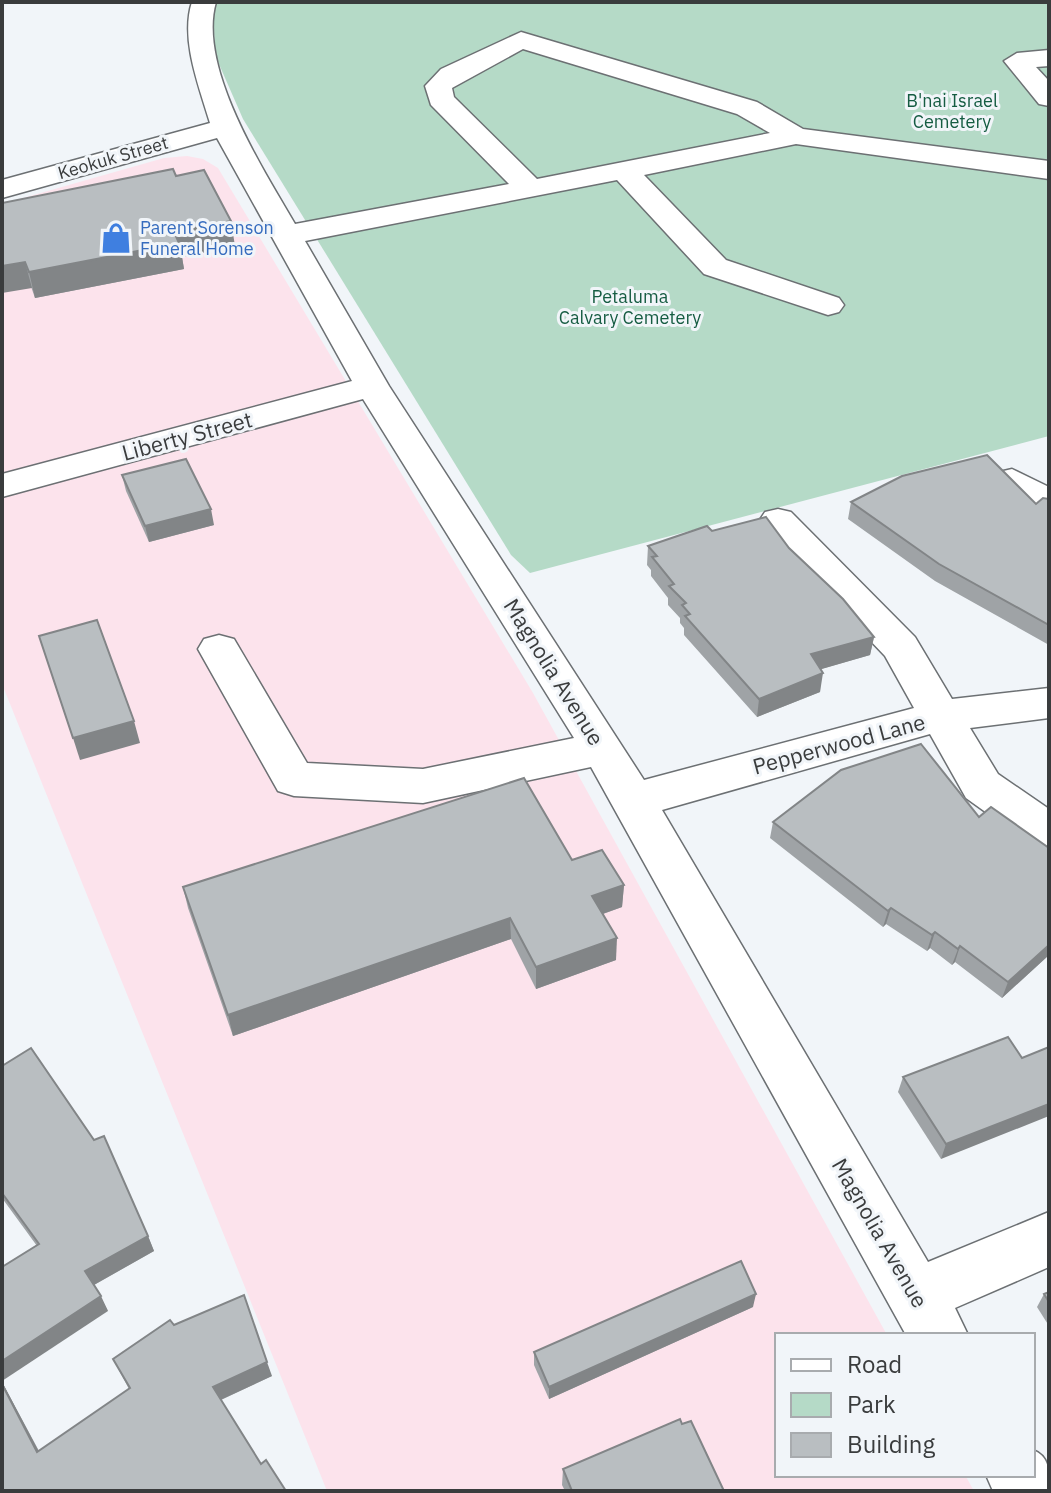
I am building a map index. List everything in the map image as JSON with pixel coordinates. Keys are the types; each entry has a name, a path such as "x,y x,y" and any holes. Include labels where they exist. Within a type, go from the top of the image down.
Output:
{"street":[{"name":"Magnolia Avenue","path":"204,2 199,18 208,71 225,127 372,386 603,748 927,1316"},
{"path":"530,189 441,99 438,86 450,75 521,40 747,108 796,136"},
{"path":"1049,58 1017,61 1049,98"},
{"name":"Keokuk Street","path":"2,189 225,127"},
{"path":"287,235 626,173 796,136 1049,170"},
{"path":"626,173 715,267 828,305"},
{"name":"Liberty Street","path":"2,486 372,386"},
{"path":"1012,480 1049,503"},
{"path":"778,521 900,647 982,786 1049,833"},
{"path":"219,649 294,779 423,786 603,748"},
{"name":"Pepperwood Lane","path":"632,801 940,716 1049,703"},
{"path":"927,1316 1049,1239"}],"shaded area":[{"path":"187,156 203,159 218,168 533,693 886,1333 775,1333 775,1477 966,1477 974,1491 327,1491 2,684 2,204 164,158"}],"green space":[{"name":"Petaluma Calvary Cemetery","path":"213,2 1049,2 1049,436 530,573 511,555 243,119 215,55"}],"building":[{"name":"Parent Sorenson Funeral Home","path":"173,169 176,176 204,170 231,221 174,232 179,243 29,272 25,262 2,266 2,203"},
{"path":"987,455 1036,504 1043,498 1049,499 1049,625 939,564 851,502 902,476"},
{"path":"186,459 211,509 145,526 122,475"},
{"path":"766,517 789,548 843,599 874,637 811,654 823,673 759,699 685,616 690,614 682,605 686,603 669,586 674,584 652,557 657,556 648,546 707,526 712,531"},
{"path":"97,620 134,721 73,738 39,636"},
{"path":"921,744 979,817 991,807 1049,848 1049,945 1008,982 960,946 958,949 935,932 932,935 891,908 888,911 773,822 841,770"},
{"path":"524,778 572,860 602,850 624,885 592,896 617,938 536,967 510,918 228,1015 183,887"},
{"path":"1008,1037 1022,1058 1049,1047 1049,1104 946,1144 903,1077"},
{"path":"31,1048 94,1140 104,1136 148,1236 85,1271 101,1296 2,1361 2,1267 39,1244 2,1193 2,1066"},
{"path":"741,1261 756,1294 549,1387 534,1352"},
{"path":"244,1295 267,1362 213,1387 261,1464 266,1460 286,1491 2,1491 2,1384 37,1452 130,1388 113,1359 170,1320 174,1325"},
{"path":"680,1419 682,1424 691,1421 724,1491 572,1491 563,1469"}],"place":[{"name":"Parent Sorenson Funeral Home","path":"116,238"}],"park label":[{"name":"B'nai Israel Cemetery","path":"952,111"}]}
